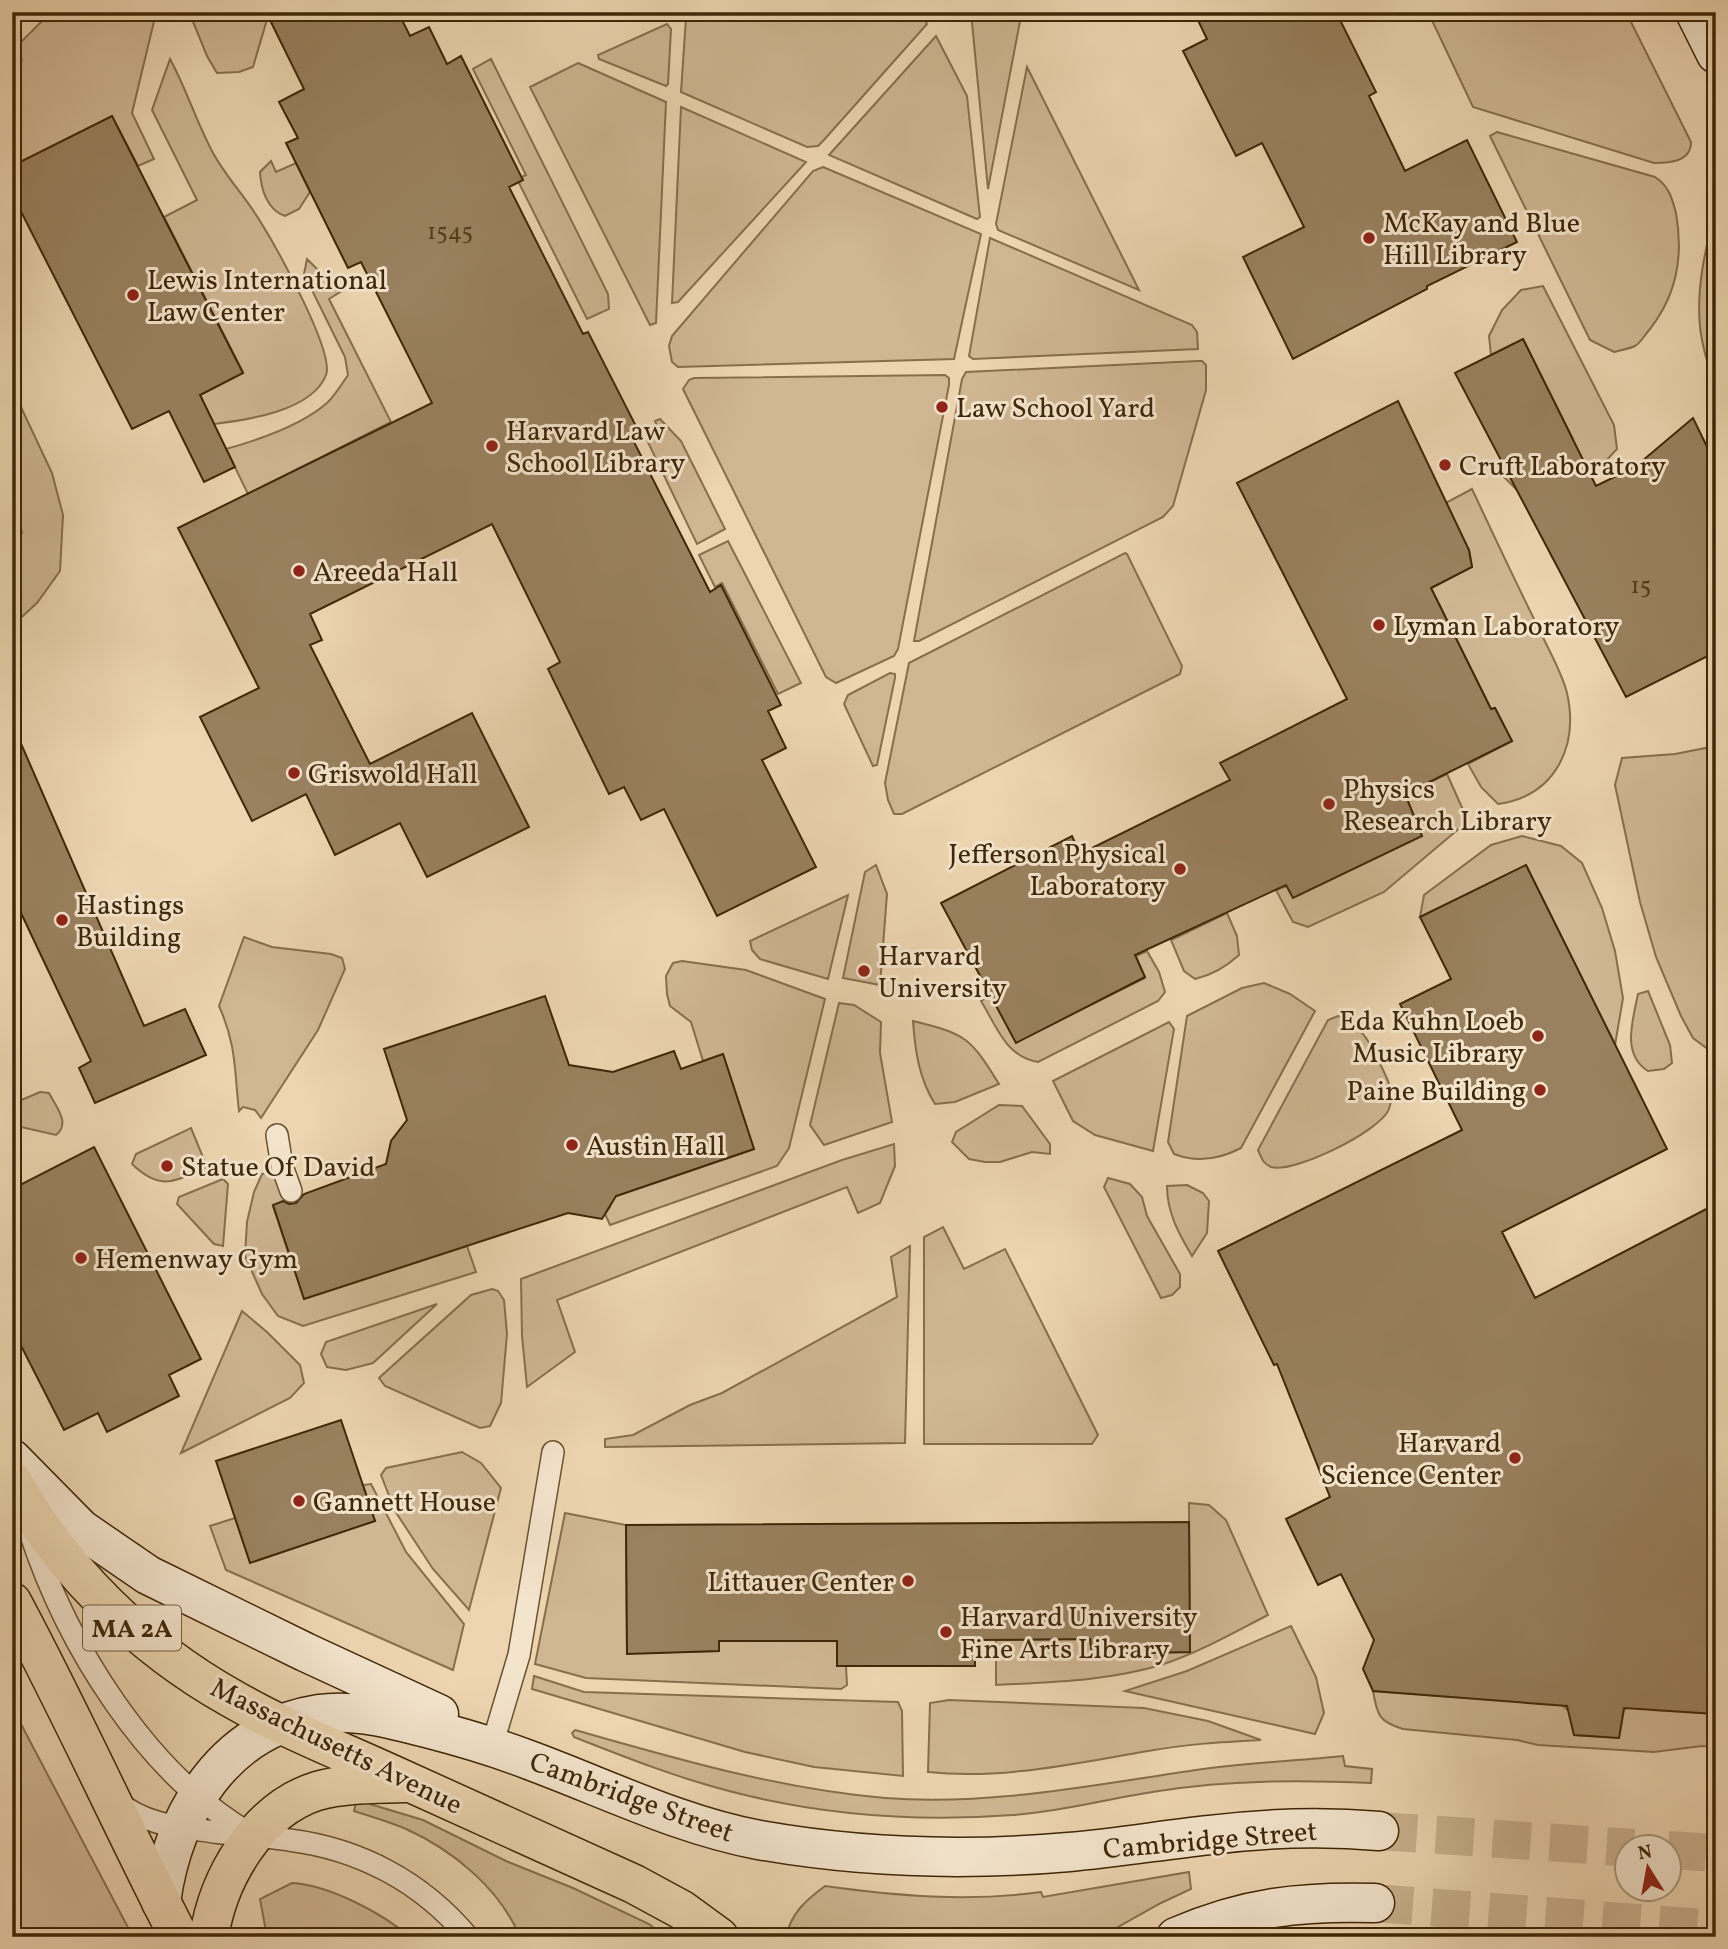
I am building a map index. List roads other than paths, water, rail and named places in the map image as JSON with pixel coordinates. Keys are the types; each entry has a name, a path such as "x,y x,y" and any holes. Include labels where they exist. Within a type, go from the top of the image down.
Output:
{"main road":[{"path":"1695,12 1716,54"},
{"path":"14,1477 80,1528 148,1575 305,1652 494,1739 531,1761"},
{"name":"Massachusetts Avenue","path":"14,1477 57,1548 133,1629 208,1685 282,1724 634,1884 682,1910 719,1937"},
{"name":"MA 2A","path":"12,1602 55,1682 104,1788 179,1937"},
{"name":"Cambridge Street","path":"161,1902 168,1864 190,1813 234,1752 251,1739 282,1724 318,1714 359,1714 447,1733 531,1761 668,1814 725,1832 779,1843 865,1854 906,1857 1020,1855 1073,1852 1245,1831 1305,1827 1379,1831"},
{"path":"209,1937 225,1880 254,1836 287,1806 309,1794 335,1787 409,1782"},
{"path":"1176,1937 1221,1919 1262,1909 1306,1902 1375,1903"}],"lane":[{"path":"277,1135 282,1166 291,1191"},
{"path":"494,1739 519,1655 553,1452"},
{"path":"14,1477 38,1556 72,1633 144,1740 176,1776 190,1813 254,1836 315,1845 357,1857 385,1869 429,1897 468,1937"},
{"path":"104,1788 135,1814 146,1819 215,1812 254,1836"}],"tunnel":[{"path":"1379,1831 1612,1847"},
{"path":"1682,1851 1716,1853"},
{"path":"1375,1903 1716,1929"}],"place":[{"name":"McKay and Blue Hill Library","path":"1369,238"},
{"name":"Lewis International Law Center","path":"133,295"},
{"name":"Law School Yard","path":"942,407"},
{"name":"Harvard Law School Library","path":"492,446"},
{"name":"Cruft Laboratory","path":"1445,465"},
{"name":"Areeda Hall","path":"299,571"},
{"name":"Lyman Laboratory","path":"1379,625"},
{"name":"Griswold Hall","path":"294,773"},
{"name":"Physics Research Library","path":"1329,804"},
{"name":"Jefferson Physical Laboratory","path":"1180,869"},
{"name":"Hastings Building","path":"62,920"},
{"name":"Harvard University","path":"864,971"},
{"name":"Eda Kuhn Loeb Music Library","path":"1538,1036"},
{"name":"Paine Building","path":"1540,1090"},
{"name":"Austin Hall","path":"572,1145"},
{"name":"Statue Of David","path":"167,1166"},
{"name":"Hemenway Gym","path":"81,1258"},
{"name":"Harvard Science Center","path":"1515,1458"},
{"name":"Gannett House","path":"299,1501"},
{"name":"Littauer Center","path":"908,1581"},
{"name":"Harvard University Fine Arts Library","path":"946,1632"}]}
